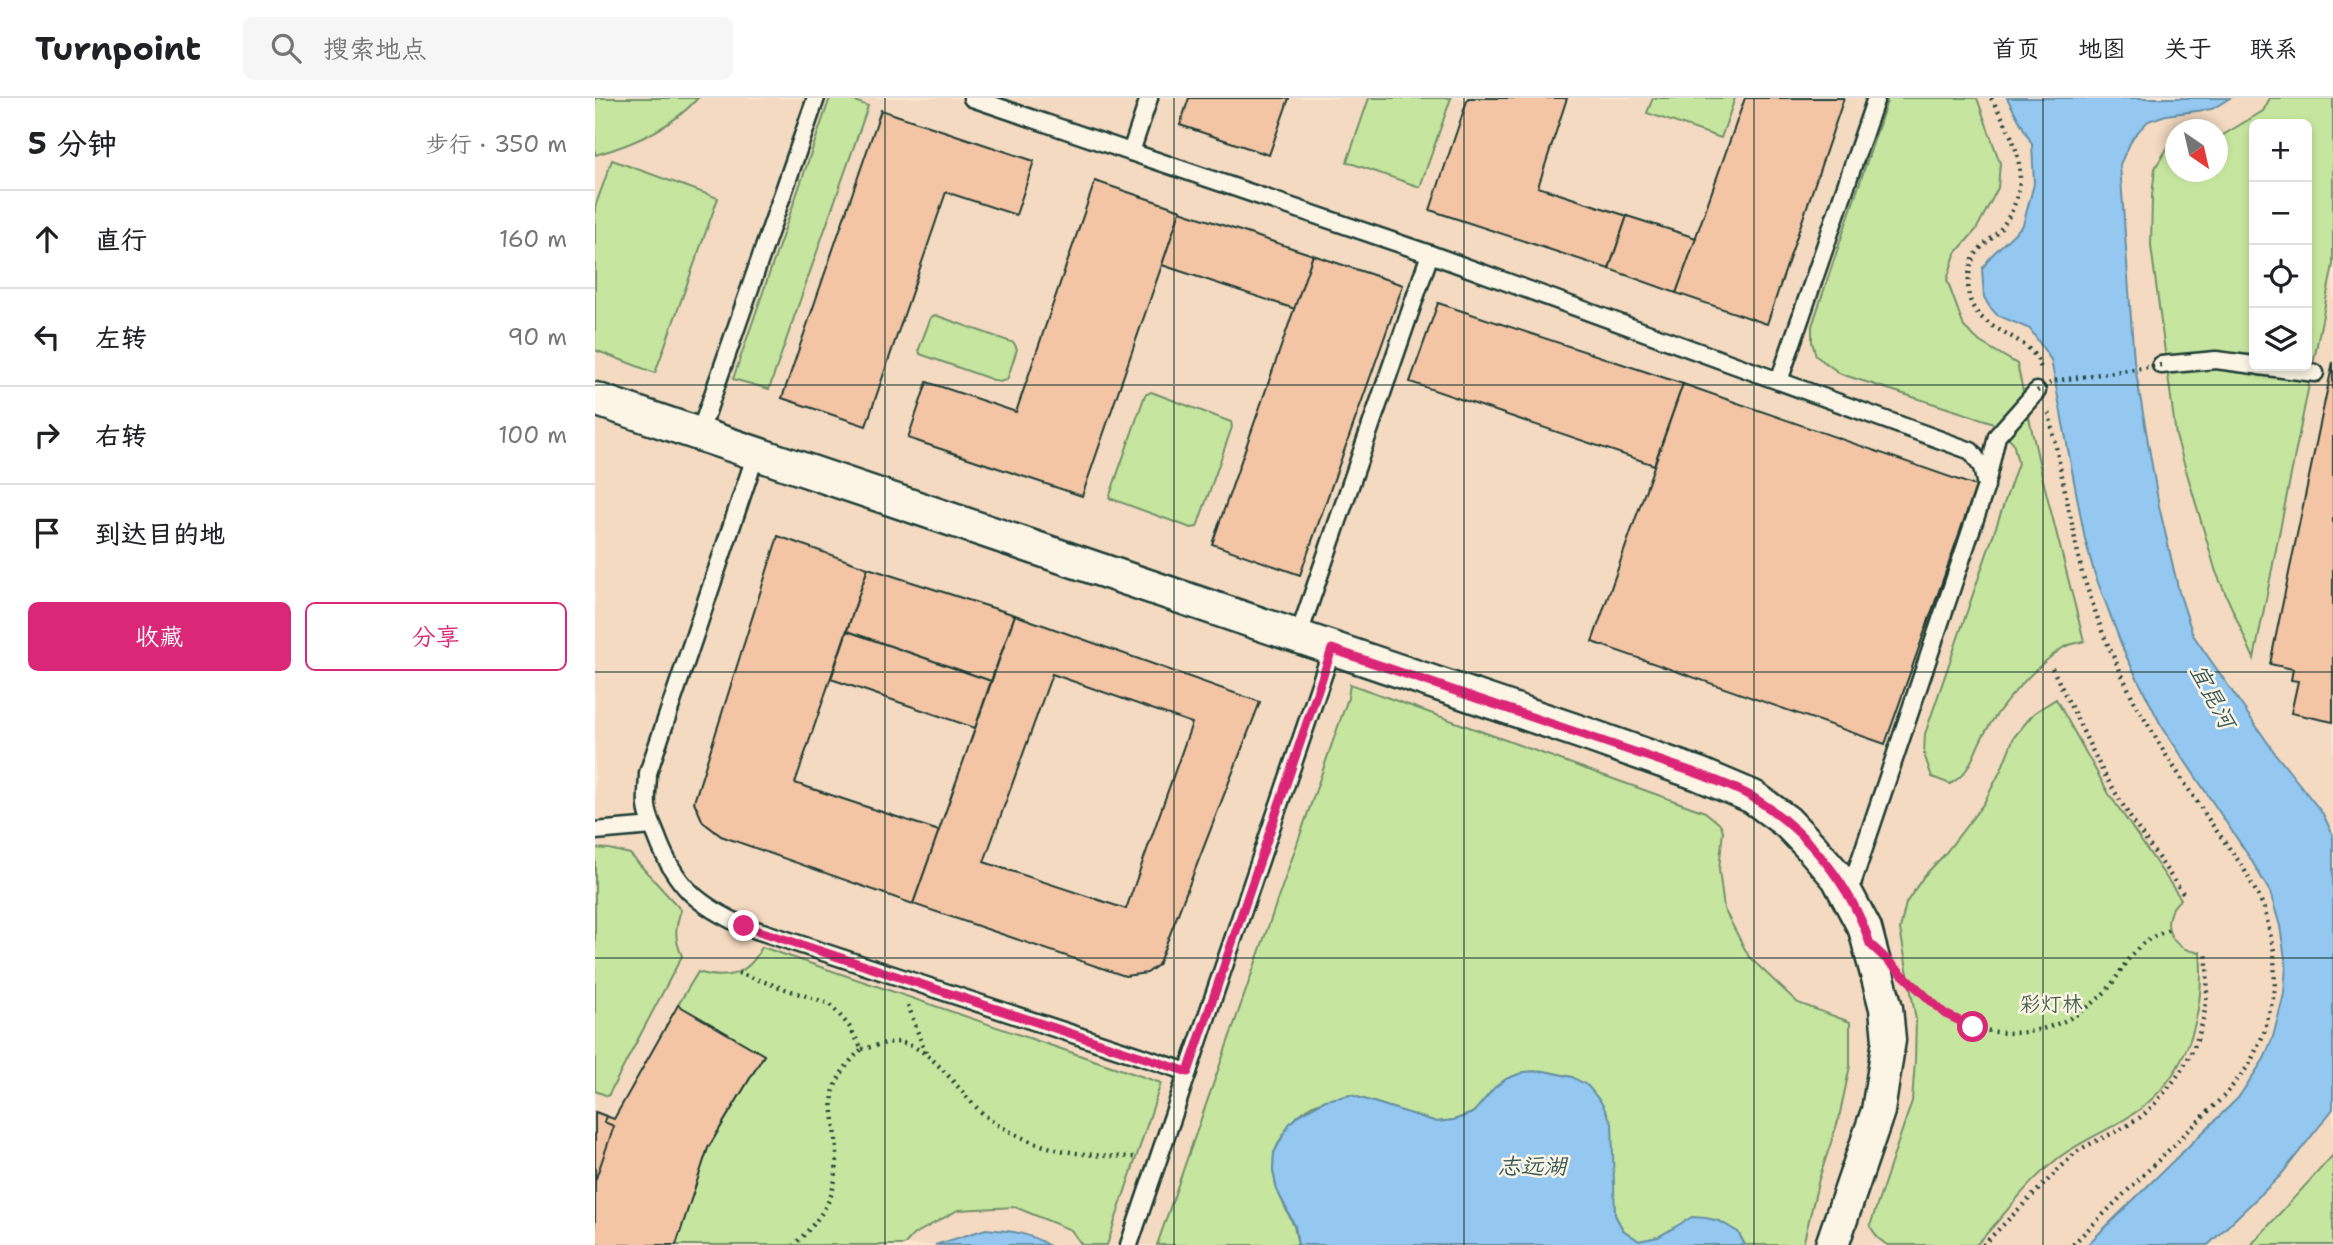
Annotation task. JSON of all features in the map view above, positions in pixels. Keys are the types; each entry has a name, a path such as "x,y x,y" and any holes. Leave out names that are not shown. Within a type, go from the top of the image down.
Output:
{"street":[{"path":"595,399 1699,774 1753,797 1787,822 1837,878 1865,929 1887,1008 1889,1040 1878,1111 1835,1244"}],"lane":[{"path":"699,435 816,98"},
{"path":"972,98 1430,254 1971,451 1982,467 1986,486"},
{"path":"1131,152 1149,98"},
{"path":"1779,381 1875,98"},
{"path":"1298,637 1430,254"},
{"path":"2161,365 2215,360 2249,364"},
{"path":"2299,371 2315,373"},
{"path":"1848,896 1986,486 1997,436 2041,393"},
{"path":"756,454 648,773 647,808 653,826 664,857 688,892 712,911 744,926 1188,1072"},
{"path":"1129,1245 1332,649"},
{"path":"595,831 653,826"}],"path":[{"path":"1991,98 2010,128 2017,148 2019,183 2017,199 2004,226 1976,252 1969,278 1969,295 1975,310 1989,325 2029,348 2039,363 2041,393"},
{"path":"2041,393 2055,381 2161,365"},
{"path":"2048,408 2082,573 2103,634 2140,712 2211,823 2243,867 2264,907 2274,951 2275,990 2265,1033 2249,1065 2226,1094 2072,1245"},
{"path":"2052,668 2103,772 2133,822 2185,896"},
{"path":"1907,979 1945,1014 1973,1027 2023,1033 2052,1027 2087,1008 2106,991 2137,948 2168,930"},
{"path":"1983,1245 2075,1153 2090,1142 2133,1122 2158,1101 2184,1069 2200,1034 2207,1002 2209,976 2206,951"},
{"path":"738,972 830,1004 849,1026 862,1049"},
{"path":"912,981 906,996 923,1047 987,1117 1012,1133 1057,1151 1158,1159"},
{"path":"794,1245 814,1224 831,1195 837,1168 836,1136 832,1118 834,1089 850,1060 862,1049 895,1042 911,1046 929,1056"}],"shaded area":[{"path":"595,98 2333,98 2333,1245 595,1245"}],"green space":[{"path":"595,98 698,98 676,118 651,134 595,155"},
{"path":"830,98 847,98 868,106 769,389 733,379"},
{"path":"1369,98 1451,98 1420,187 1347,162"},
{"path":"1653,98 1735,98 1721,138 1647,113"},
{"path":"1888,98 1977,98 2000,163 1998,188 1976,230 1955,254 1947,280 1964,327 1980,342 2017,364 2084,641 2064,647 2019,687 1990,724 1967,769 1950,784 1932,777 1924,754 1925,734 2018,463 2013,442 1991,422 1841,374 1816,356 1812,342 1812,326"},
{"path":"2270,98 2333,98 2333,265 2312,370 2312,119 2250,119 2263,111"},
{"path":"2249,119 2249,371 2312,371 2254,659 2216,572 2176,436 2151,246 2155,168 2165,152 2165,182 2228,182 2228,132"},
{"path":"612,160 718,198 655,373 595,350 595,207"},
{"path":"935,315 1014,343 1017,349 1007,380 999,382 920,354 919,349 931,317"},
{"path":"1151,392 1231,422 1232,427 1197,527 1191,528 1109,498 1145,395"},
{"path":"1350,684 1705,812 1721,825 1723,831 1719,869 1724,909 1749,957 1798,1003 1850,1022 1850,1066 1839,1118 1819,1179 1803,1245 1745,1245 1738,1232 1692,1218 1658,1237 1639,1241 1623,1230 1615,1215 1611,1157 1572,1077 1543,1071 1524,1072 1472,1113 1454,1120 1437,1122 1351,1095 1311,1106 1299,1115 1280,1140 1274,1153 1273,1171 1277,1190 1294,1226 1298,1245 1157,1245 1348,698"},
{"name":"彩灯林","path":"2056,699 2109,794 2181,899 2169,916 2170,933 2181,947 2200,952 2200,995 2191,1037 2173,1074 2160,1091 2134,1114 2057,1159 2034,1180 1976,1245 1887,1245 1870,1226 1912,1101 1916,1020 1900,929 1906,903 1924,876 1944,855 1984,803 2014,737 2034,713"},
{"path":"595,848 630,854 681,910 676,933 682,956 608,1096 595,1091"},
{"path":"762,947 1161,1083 1107,1245 1082,1245 1071,1230 1015,1207 958,1210 913,1235 904,1245 675,1245 708,1148 764,1055 678,1005 698,972 718,976 736,973 750,964"},
{"path":"2333,1155 2333,1245 2251,1245"}],"water":[{"name":"宜昆河","path":"2007,98 2230,98 2212,109 2166,115 2148,121 2133,137 2120,164 2134,361 2159,506 2179,592 2193,635 2277,756 2323,814 2333,835 2333,1109 2280,1176 2208,1245 2087,1245 2238,1098 2264,1059 2273,1037 2284,994 2286,965 2280,926 2270,892 2161,725 2125,654 2094,572 2085,539 2051,360 2030,329 1997,315 1984,297 1982,269 1991,256 2023,225 2034,184 2032,144"},
{"name":"志远湖","path":"1544,1071 1572,1077 1588,1086 1601,1102 1612,1123 1615,1215 1623,1230 1639,1241 1658,1237 1692,1217 1706,1218 1719,1221 1738,1232 1745,1245 1298,1245 1295,1226 1277,1190 1273,1171 1274,1153 1289,1124 1299,1115 1326,1100 1351,1095 1437,1122 1454,1120 1473,1113 1494,1088 1506,1079 1524,1072"},
{"path":"986,1229 1025,1235 1048,1245 935,1245"}],"building":[{"path":"1189,98 1289,98 1269,155 1180,125"},
{"path":"1468,98 1567,98 1538,187 1627,216 1609,269 1430,210"},
{"path":"1745,98 1844,98 1767,324 1676,293"},
{"path":"881,110 1034,161 1016,215 946,192 866,426 782,398"},
{"path":"1095,181 1181,210 1082,496 908,438 927,382 1016,412"},
{"path":"1180,211 1313,255 1295,309 1162,265"},
{"path":"1627,216 1696,238 1676,293 1609,269"},
{"path":"1313,255 1403,285 1300,575 1212,544"},
{"path":"1438,303 1683,384 1654,465 1410,382"},
{"path":"2333,362 2333,722 2291,713 2298,681 2291,680 2293,669 2270,664"},
{"path":"1683,384 1976,486 1885,744 1592,642"},
{"path":"778,536 868,568 795,783 939,831 913,904 721,836 703,822 694,802"},
{"path":"868,568 1015,615 991,681 847,631"},
{"path":"1015,615 1260,702 1158,965 1147,973 1125,976 913,904","holes":["1052,674 1192,723 1126,909 984,862"]},
{"path":"847,631 991,681 975,728 831,679"},
{"path":"678,1005 764,1055 708,1148 676,1245 595,1245 595,1112 614,1119"},
{"path":"595,1112 606,1116 604,1122 614,1126 595,1181"}],"route":[{"path":"744,926 1188,1072 1332,649 1583,733 1699,774 1753,797 1787,822 1837,878 1865,929 1870,944 1945,1014 1973,1027"}]}
